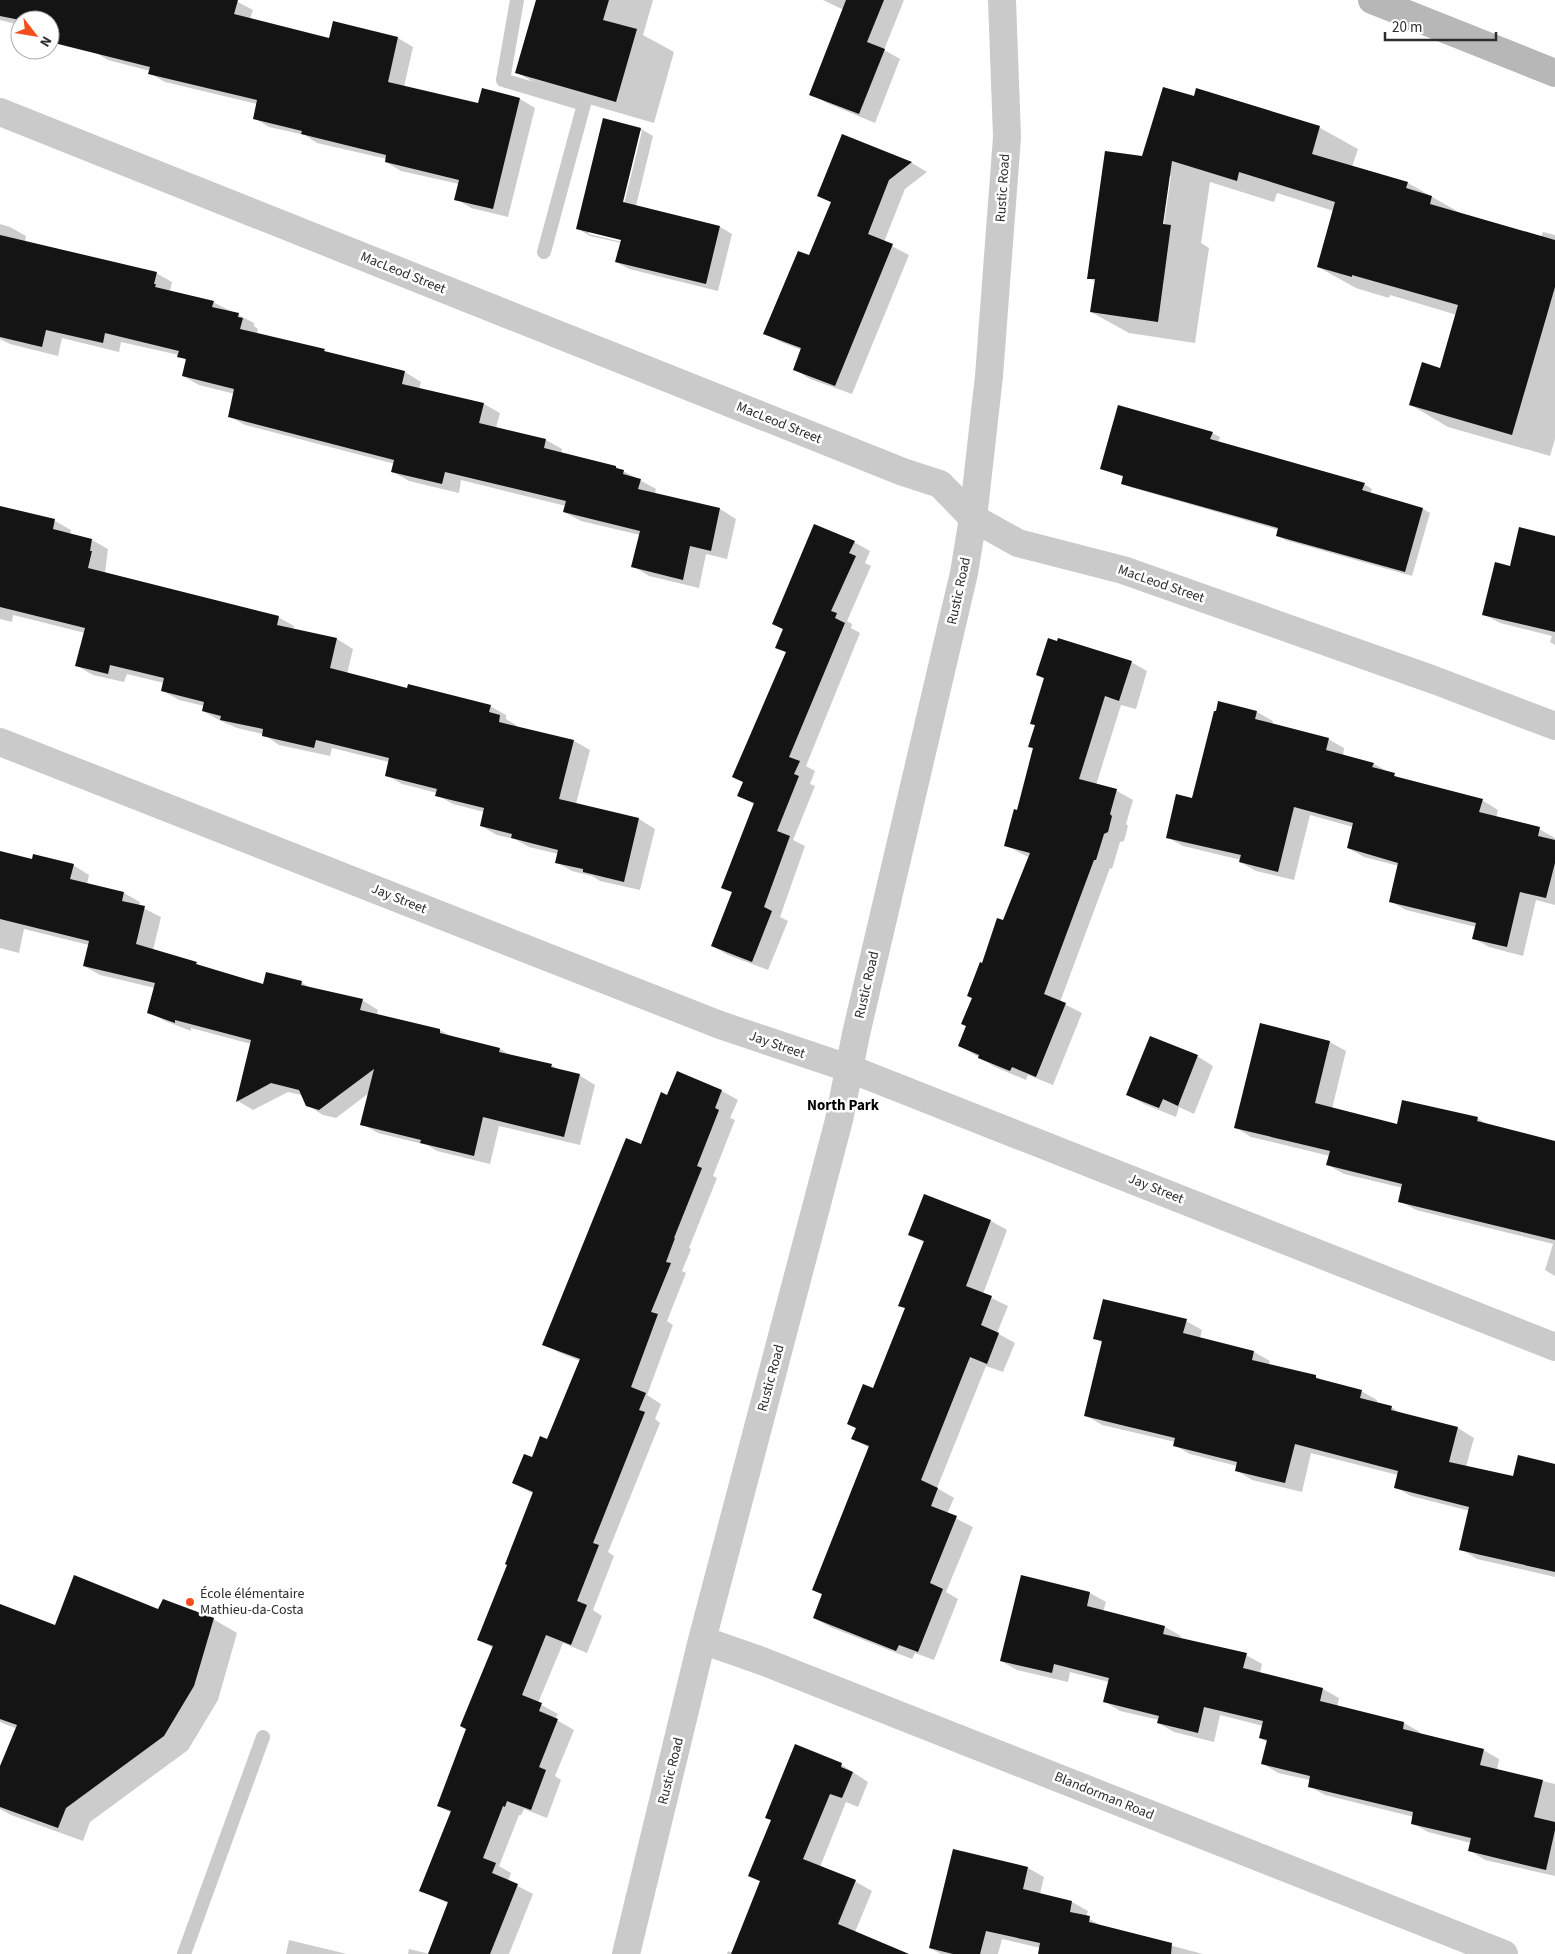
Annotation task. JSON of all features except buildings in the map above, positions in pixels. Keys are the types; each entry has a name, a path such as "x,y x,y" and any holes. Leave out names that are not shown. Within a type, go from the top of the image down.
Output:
{"main road":[{"path":"1372,0 1555,73"}],"street":[{"name":"Rustic Road","path":"626,1954 702,1640 838,1120 848,1068 964,573 973,518 989,376 1007,137 1002,0"},
{"name":"MacLeod Street","path":"0,112 903,472 940,484 973,518 1018,543 1123,570 1434,680 1555,726"},
{"name":"Jay Street","path":"0,742 720,1025 848,1068 1555,1347"},
{"name":"Blandorman Road","path":"702,1640 771,1665 1504,1954"}],"lane":[{"path":"516,0 503,80 584,104 544,252"},
{"path":"184,1954 263,1736"}],"place":[{"name":"École élémentaire Mathieu-da-Costa","path":"190,1602"}],"district":[{"name":"North Park","path":"843,1105"}]}
